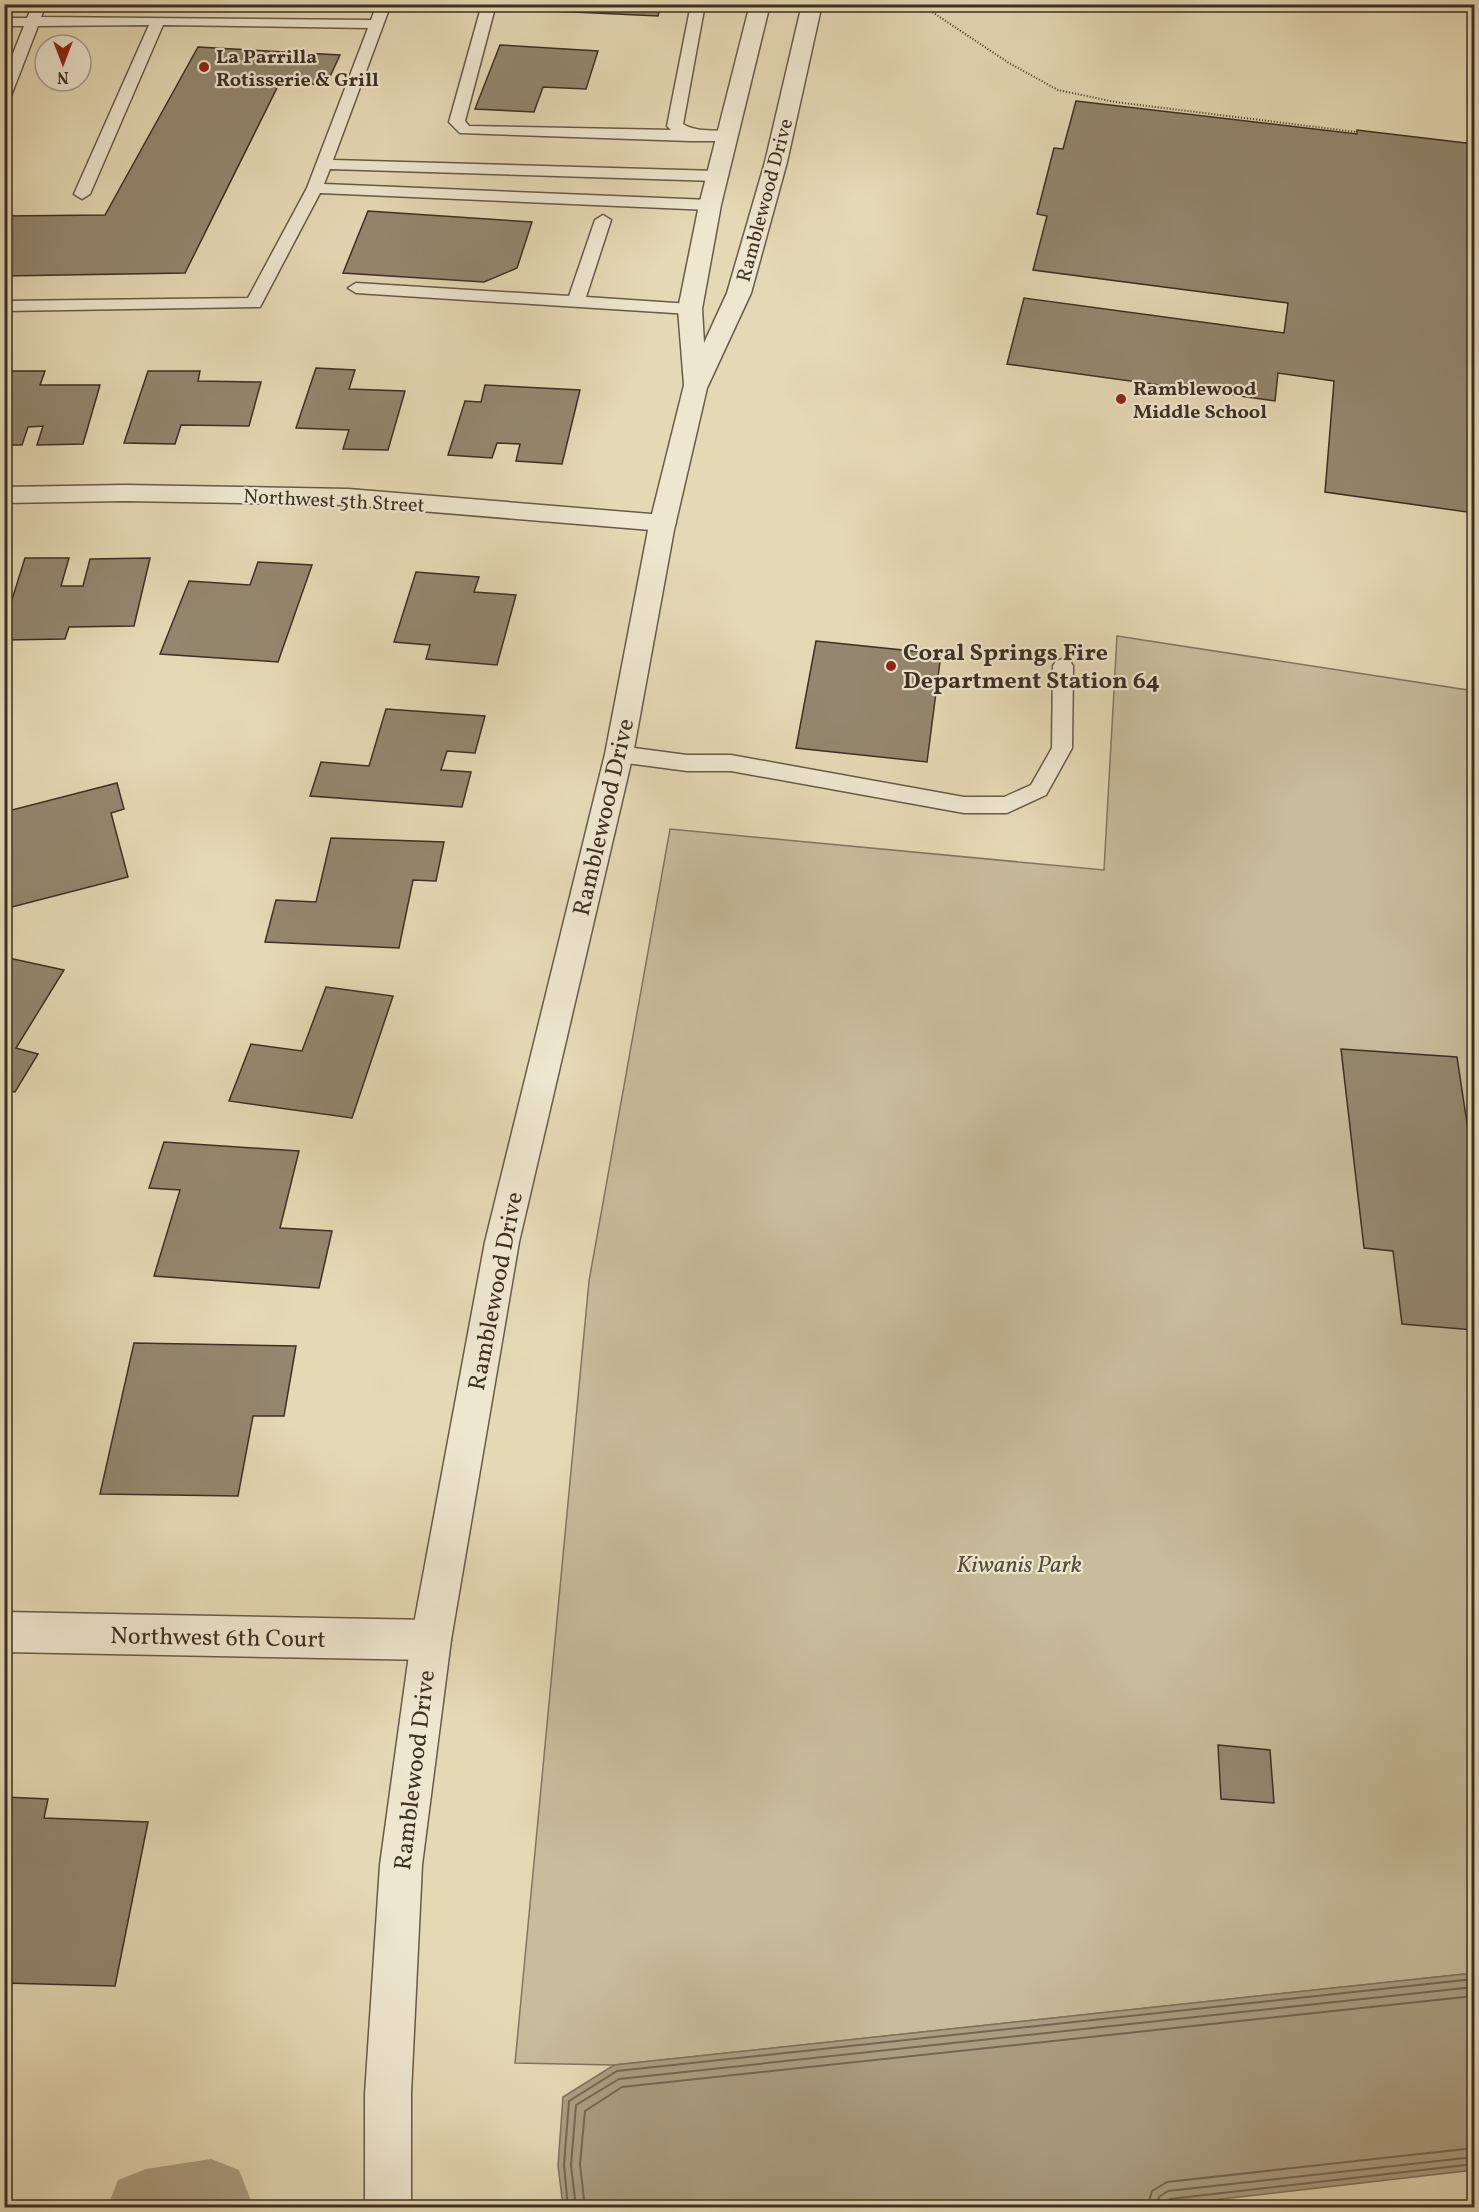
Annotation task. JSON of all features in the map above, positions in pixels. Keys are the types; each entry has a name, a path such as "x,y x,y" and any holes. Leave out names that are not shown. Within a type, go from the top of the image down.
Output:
{"main road":[{"path":"1461,4 1474,6"}],"street":[{"name":"Ramblewood Drive","path":"695,388 690,309 710,205 760,4"},
{"name":"Ramblewood Drive","path":"388,2208 388,2094 401,1865 431,1640 502,1242 619,754 663,523 695,388 739,293 776,162 812,4"},
{"name":"Northwest 5th Street","path":"4,495 125,493 348,497 663,523"},
{"name":"Northwest 6th Court","path":"4,1632 431,1640"}],"lane":[{"path":"4,96 40,4"},
{"path":"4,306 254,303 315,188 384,4"},
{"path":"489,4 457,122 465,130 727,136"},
{"path":"690,136 675,126 698,4"},
{"path":"81,194 158,21"},
{"path":"4,22 158,21 378,24"},
{"path":"324,164 717,176"},
{"path":"315,188 710,205"},
{"path":"576,301 603,220"},
{"path":"356,288 690,309"},
{"path":"619,754 687,763 731,763 964,805 1007,805 1039,790 1062,748 1063,666"}],"path":[{"path":"920,4 1009,63 1058,90 1115,102 1357,132"}],"green space":[{"name":"Kiwanis Park","path":"1117,636 1474,691 1474,1973 614,2065 515,2063 589,1281 670,829 1104,870"}],"water":[{"path":"1474,1973 1474,2170 1144,2208 563,2207 558,2165 563,2097 614,2065"}],"building":[{"path":"511,4 661,4 658,16 509,9"},
{"path":"500,45 598,51 586,89 543,87 534,112 475,109"},
{"path":"198,47 340,55 326,85 280,82 185,273 4,276 4,216 105,215"},
{"path":"1076,101 1357,134 1357,130 1474,144 1474,513 1325,492 1334,381 1278,373 1275,401 1007,364 1024,298 1284,333 1288,303 1033,270 1047,216 1037,214 1054,148 1063,149"},
{"path":"368,211 532,222 517,268 484,282 343,273"},
{"path":"316,368 355,370 349,389 405,391 388,450 343,449 349,430 296,428"},
{"path":"10,371 45,371 40,385 100,385 83,444 37,445 43,426 28,427 22,445 4,445 4,387"},
{"path":"148,371 200,371 198,381 261,382 249,426 181,425 175,444 124,443"},
{"path":"485,385 580,390 562,464 516,461 520,444 497,443 492,458 448,455 465,401 481,402"},
{"path":"25,558 69,558 61,586 83,586 90,559 150,558 134,626 69,627 65,639 4,640 4,625"},
{"path":"258,562 312,565 278,662 160,654 189,581 250,585"},
{"path":"416,572 479,577 474,592 516,595 497,665 426,659 430,645 394,642"},
{"path":"816,641 941,654 927,762 796,748"},
{"path":"386,709 485,716 475,753 447,751 441,770 471,772 462,807 310,796 321,762 369,766"},
{"path":"117,783 124,809 111,813 128,877 4,909 4,812"},
{"path":"331,838 444,842 436,881 413,880 399,948 265,942 276,900 316,902"},
{"path":"4,957 64,970 16,1048 38,1054 15,1092 4,1090"},
{"path":"326,987 393,996 352,1118 229,1101 251,1044 302,1051"},
{"path":"1341,1049 1457,1057 1474,1170 1474,1330 1402,1324 1393,1251 1364,1248"},
{"path":"164,1142 299,1151 280,1228 332,1231 319,1288 154,1276 180,1190 149,1188"},
{"path":"134,1343 296,1346 284,1416 253,1416 238,1496 100,1494"},
{"path":"1218,1745 1270,1750 1274,1803 1221,1799"},
{"path":"4,1797 48,1799 44,1818 148,1822 115,1986 4,1983"}],"waterway":[{"path":"146,2208 211,2198"}],"place":[{"name":"La Parrilla Rotisserie & Grill","path":"204,67"},
{"name":"Ramblewood Middle School","path":"1121,399"},
{"name":"Coral Springs Fire Department Station 64","path":"891,666"}]}
